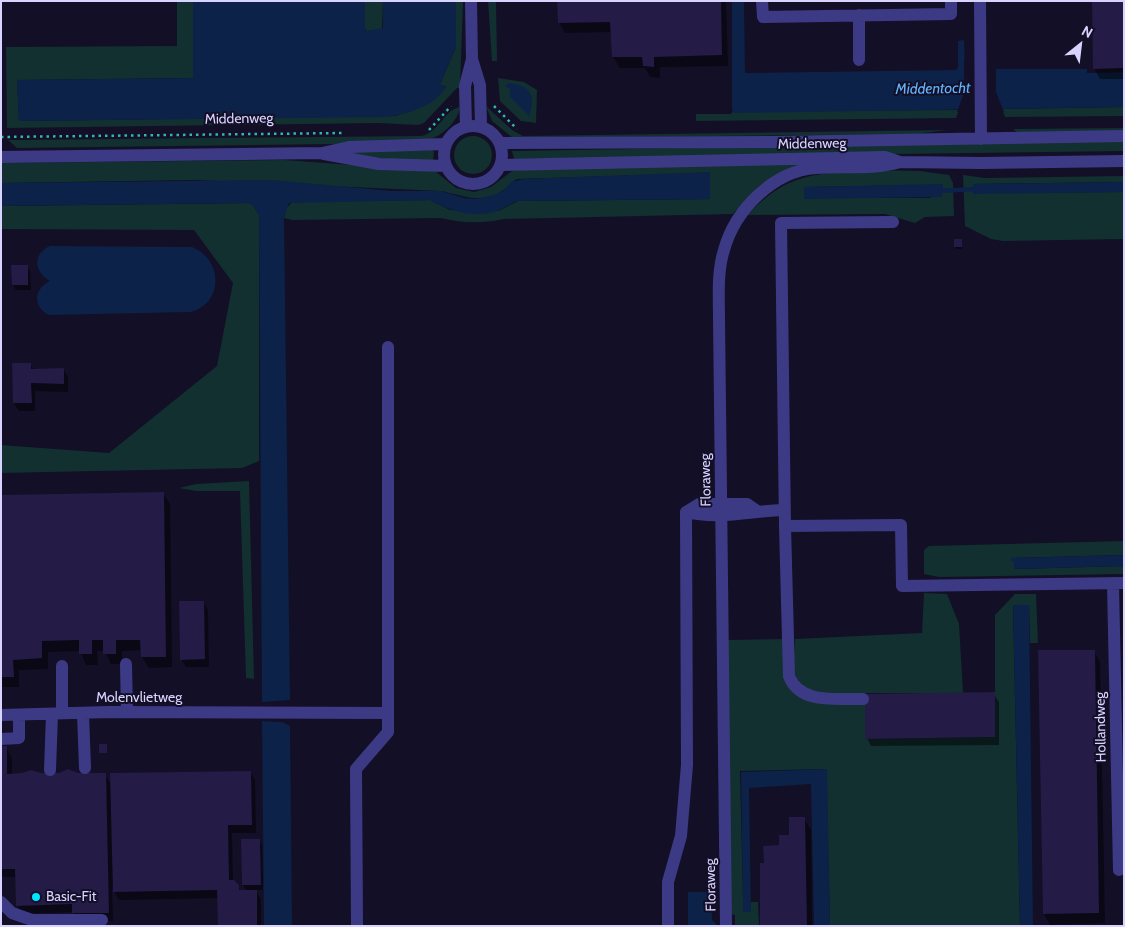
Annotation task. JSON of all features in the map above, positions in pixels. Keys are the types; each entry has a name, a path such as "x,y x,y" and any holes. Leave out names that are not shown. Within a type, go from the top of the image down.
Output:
{"street":[{"path":"466,126 465,86 472,59 471,1"},
{"path":"762,1 763,17 951,14 951,1"},
{"path":"980,1 981,139"},
{"path":"859,15 860,60"},
{"path":"472,59 480,85 481,126"},
{"path":"466,126 481,126 493,132 500,143 503,158 501,165 492,178 478,184 462,182 446,166 444,155 446,144 454,132 466,126"},
{"name":"Middenweg","path":"500,143 1124,136"},
{"path":"322,153 349,147 446,144"},
{"path":"1,156 322,153 379,164 446,166"},
{"name":"Middenweg","path":"501,165 885,157 900,162 1124,161"},
{"name":"Floraweg","path":"726,926 720,275 724,250 733,227 746,207 758,195 788,175 814,168 886,166 900,162"},
{"path":"863,699 814,697 805,694 792,682 789,676 784,510 780,223 893,222"},
{"path":"357,926 356,769 388,732 388,347"},
{"path":"668,926 668,882 681,836 687,765 686,512 699,504 721,510 747,504 758,511 784,510"},
{"name":"Hollandweg","path":"785,526 901,525 902,586 1119,584 1119,870"},
{"path":"126,664 127,712"},
{"path":"50,770 62,666"},
{"name":"Molenvlietweg","path":"1,715 127,712 388,713"},
{"path":"83,713 85,768"},
{"path":"1,740 19,738 19,715"},
{"path":"1,902 12,913 32,920 102,920"}],"path":[{"path":"423,132 431,129 453,104 466,103"},
{"name":"Middenweg","path":"1,137 354,132"}],"green space":[{"path":"177,1 193,1 193,78 17,80 19,121 396,116 436,98 441,90 446,87 441,85 441,82 456,47 456,1 463,1 460,88 457,88 424,123 418,125 379,123 7,128 6,47 177,46"},
{"path":"365,1 383,1 382,30 367,31 365,29"},
{"path":"488,1 496,1 497,61 492,61"},
{"path":"498,78 524,82 537,90 536,123 521,121 500,101"},
{"path":"486,106 512,130 523,136 946,130 917,134 513,138 492,121"},
{"path":"460,107 450,126 441,134 431,139 335,144 17,148 8,140 420,136 432,131 449,113"},
{"path":"1124,107 1124,116 1005,117 1002,109"},
{"path":"959,110 956,118 696,121 696,114 731,114 733,111"},
{"path":"1124,128 1124,133 1017,132 1013,129"},
{"path":"473,136 480,137 486,142 491,148 491,162 486,168 480,173 473,174 466,173 460,168 455,162 454,155 455,148 460,142 466,137"},
{"path":"1124,141 1124,151 514,159 512,151"},
{"path":"432,150 434,152 433,160 401,160 349,156 347,152"},
{"path":"284,160 435,171 456,188 474,192 491,187 512,171 524,169 806,163 760,185 733,214 504,219 479,222 464,222 440,218 293,220 284,218 286,209 292,202 430,200 450,210 498,211 518,201 710,199 710,173 517,179 504,190 494,195 479,198 441,191 194,180 1,183 1,163"},
{"path":"870,170 920,171 949,175 953,183 954,216 925,217 915,223 885,214 748,215 776,190 803,178","holes":["928,185 931,198 804,198 804,187"]},
{"path":"963,175 985,178 1124,176 1124,182 973,184 973,193 1124,192 1124,239 1003,241 991,239 965,226"},
{"path":"249,203 253,205 259,215 259,461 242,468 1,473 1,445 109,453 217,366 233,283 194,230 1,229 1,206"},
{"path":"249,481 254,679 246,678 240,491 196,491 179,488 196,484"},
{"path":"1124,541 1124,555 1011,558 1011,561 1014,561 1014,569 1124,566 1124,574 939,577 924,574 924,550 929,546"},
{"path":"924,593 947,594 959,624 963,693 812,693 799,681 794,670 795,639 922,633"},
{"path":"1015,594 1036,594 1038,643 1030,643 1029,605 1013,605 1020,926 830,926 826,769 740,771 743,897 750,907 751,902 758,902 759,926 735,926 735,915 731,914 728,640 784,639 797,695 865,702 866,739 995,737 995,615"}],"water":[{"path":"193,1 365,1 365,29 367,31 383,28 383,1 456,1 456,47 441,82 441,85 446,88 436,99 419,109 387,117 19,121 17,80 193,78"},
{"name":"Middentocht","path":"732,1 744,1 745,73 956,70 958,67 958,41 964,40 965,69 1087,69 1087,73 1124,72 1124,107 734,113 732,109"},
{"path":"509,83 522,86 530,93 532,102 529,116 510,97 510,89 505,86"},
{"path":"710,172 710,199 518,201 497,211 479,214 462,213 429,200 289,203 284,218 290,700 262,702 259,215 253,205 249,203 1,206 1,183 272,180 392,191 441,191 464,198 476,199 503,191 511,182 523,179"},
{"path":"1124,182 1124,192 973,194 973,184"},
{"path":"943,184 942,197 804,199 804,187"},
{"path":"50,246 192,247 210,261 216,281 214,291 202,307 191,312 49,315 40,307 37,298 41,288 50,281 41,273 37,263 40,254"},
{"path":"1124,555 1124,566 1014,569 1014,562 1011,561 1011,558"},
{"path":"1013,605 1029,605 1033,926 1020,926"},
{"path":"262,721 282,722 290,726 292,926 264,926"},
{"path":"827,769 830,926 814,926 811,784 749,788 751,912 743,912 741,772"},
{"path":"688,892 711,892 712,920 718,926 688,926"}],"pier":[{"path":"964,60 967,60 967,67 996,67 996,92 1004,112 957,112 964,93"}],"building":[{"path":"557,1 721,1 722,55 654,57 654,67 643,66 642,57 612,57 610,22 558,23"},
{"path":"1092,1 1124,1 1124,68 1093,69"},
{"path":"954,239 962,239 962,247 954,247"},
{"path":"11,265 28,265 28,285 12,285"},
{"path":"12,363 31,363 31,369 64,368 64,384 31,383 32,403 13,403"},
{"path":"164,492 166,657 141,657 140,640 116,640 116,654 103,654 103,640 92,640 92,654 79,654 79,640 42,641 42,658 13,660 14,677 1,677 1,495"},
{"path":"179,601 204,601 205,659 180,660"},
{"path":"1038,650 1095,650 1099,913 1043,914"},
{"path":"995,692 995,737 865,739 865,694"},
{"path":"99,744 107,744 107,753 99,753"},
{"path":"1,746 7,746 7,774 31,770 41,773 59,773 68,769 78,773 106,773 109,913 72,913 72,904 16,906 15,869 1,869"},
{"path":"251,771 252,825 228,825 229,880 234,880 239,885 239,890 257,890 257,926 218,926 217,890 113,892 110,773"},
{"path":"789,817 805,817 807,926 760,926 760,863 764,863 763,846 779,845 779,835 789,835"},
{"path":"241,839 260,839 261,885 242,885"}],"waterway":[{"path":"938,191 977,189"}],"place":[{"name":"Basic-Fit","path":"36,897"}]}
